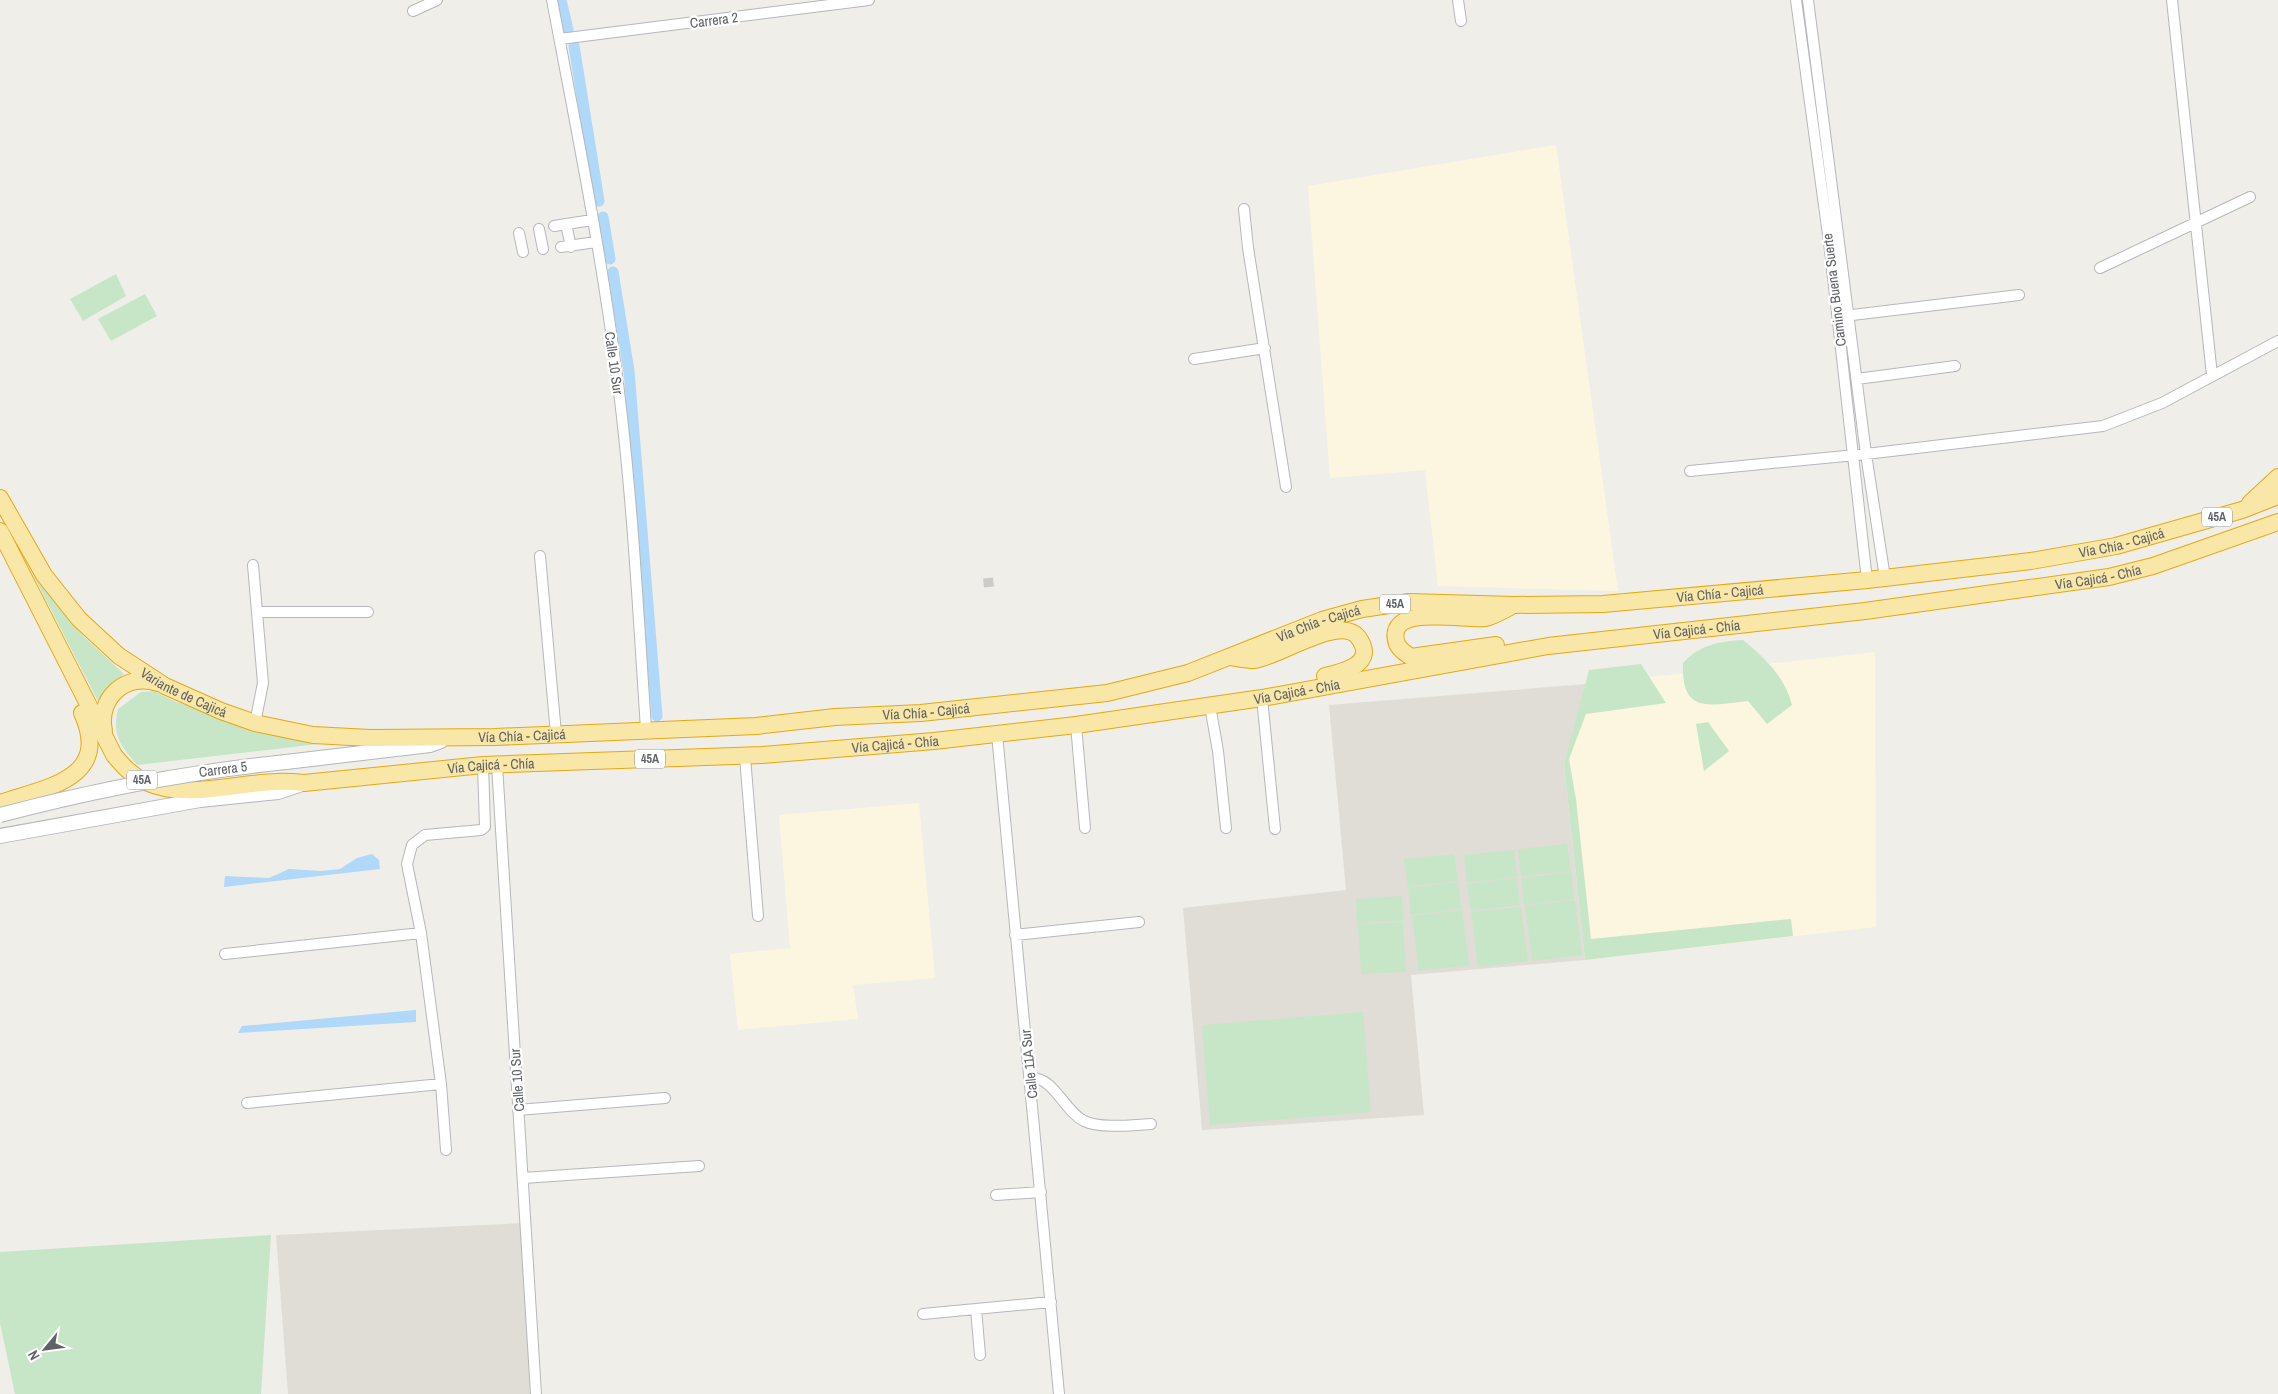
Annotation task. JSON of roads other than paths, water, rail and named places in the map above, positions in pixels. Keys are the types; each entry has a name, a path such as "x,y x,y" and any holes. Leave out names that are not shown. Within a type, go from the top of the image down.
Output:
{"highway":[{"path":"2242,510 2278,478"},
{"name":"Vía Chía - Cajicá","path":"449,738 756,726 835,717 921,713 1107,694 1188,673 1322,620 1362,609 1409,602 1514,605 1604,604 1885,578 2077,554 2116,546 2242,510 2278,496"},
{"name":"Variante de Cajicá","path":"0,498 40,568 79,619 119,656 165,686 221,712 284,730 342,737 449,738"},
{"name":"Vía Cajicá - Chía","path":"304,783 490,765 745,756 997,734 1076,725 1210,706 1548,646 1865,612 2109,577 2153,566 2278,522"},
{"name":"45A","path":"0,531 105,738 127,770 145,782 163,788 206,788 278,782 304,783"},
{"path":"1514,605 1486,618 1419,616 1408,618 1400,624 1396,633 1397,643 1402,652 1410,657 1615,627 1635,636"},
{"path":"1228,656 1254,660 1333,631 1347,630 1356,635 1362,643 1363,653 1354,668 1287,683 1269,696"},
{"path":"0,804 64,782 80,770 88,758 91,744 90,730 64,676 57,643"},
{"path":"105,738 102,721 104,712 106,704 116,690 131,681 148,680 165,686"}],"main road":[{"name":"Carrera 5","path":"0,815 138,782 212,770 430,745 449,738"},
{"name":"Carrera 5","path":"0,836 200,800 278,792 304,783"}],"street":[{"path":"413,11 437,0"},
{"name":"Calle 10 Sur","path":"552,0 596,242 616,369 636,577 646,729"},
{"name":"Carrera 2","path":"560,39 869,0"},
{"path":"1458,0 1461,21"},
{"name":"Camino Buena Suerte","path":"1796,0 1813,124 1849,315 1866,454 1885,578"},
{"name":"Camino Buena Suerte","path":"1808,0 1824,124 1834,242 1837,317 1867,580"},
{"path":"2172,0 2212,374"},
{"path":"1813,124 1824,124"},
{"path":"2100,268 2250,197"},
{"path":"1244,210 1248,248 1286,487"},
{"path":"554,226 592,220"},
{"path":"566,224 566,247 596,242"},
{"path":"539,229 543,249"},
{"path":"519,233 522,252"},
{"path":"1837,317 2019,295"},
{"path":"1690,471 1866,454 2104,426 2162,403 2212,374 2278,342"},
{"path":"1194,358 1265,348"},
{"path":"1858,379 1955,366"},
{"path":"540,556 556,734"},
{"path":"253,565 264,684 255,723"},
{"path":"257,612 368,612"},
{"path":"1269,696 1275,829"},
{"path":"1210,706 1218,751 1226,828"},
{"path":"1076,725 1086,828"},
{"name":"Calle 11A Sur","path":"997,734 1014,935 1031,1078 1059,1394"},
{"path":"745,756 758,916"},
{"path":"446,1150 441,1084 422,933 407,864 412,844 425,835 472,831 485,827 490,765"},
{"name":"Calle 10 Sur","path":"490,765 523,1178 536,1394"},
{"path":"1014,935 1139,922"},
{"path":"225,954 422,933"},
{"path":"1031,1078 1045,1080 1074,1114 1085,1122 1117,1126 1151,1124"},
{"path":"247,1103 441,1084"},
{"path":"518,1110 664,1098"},
{"path":"523,1178 699,1166"},
{"path":"996,1195 1041,1192"},
{"path":"923,1314 1051,1302"},
{"path":"976,1309 980,1355"}],"water":[{"path":"372,854 379,860 380,869 224,887 225,876 269,878 289,869 321,871 340,869 357,858"},
{"path":"416,1010 416,1022 238,1033 242,1026"}],"waterway":[{"path":"561,0 568,30"},
{"path":"574,46 599,201"},
{"path":"603,217 610,259"},
{"path":"613,272 629,371 657,716"}],"tunnel":[{"path":"988,578 989,587"}]}
